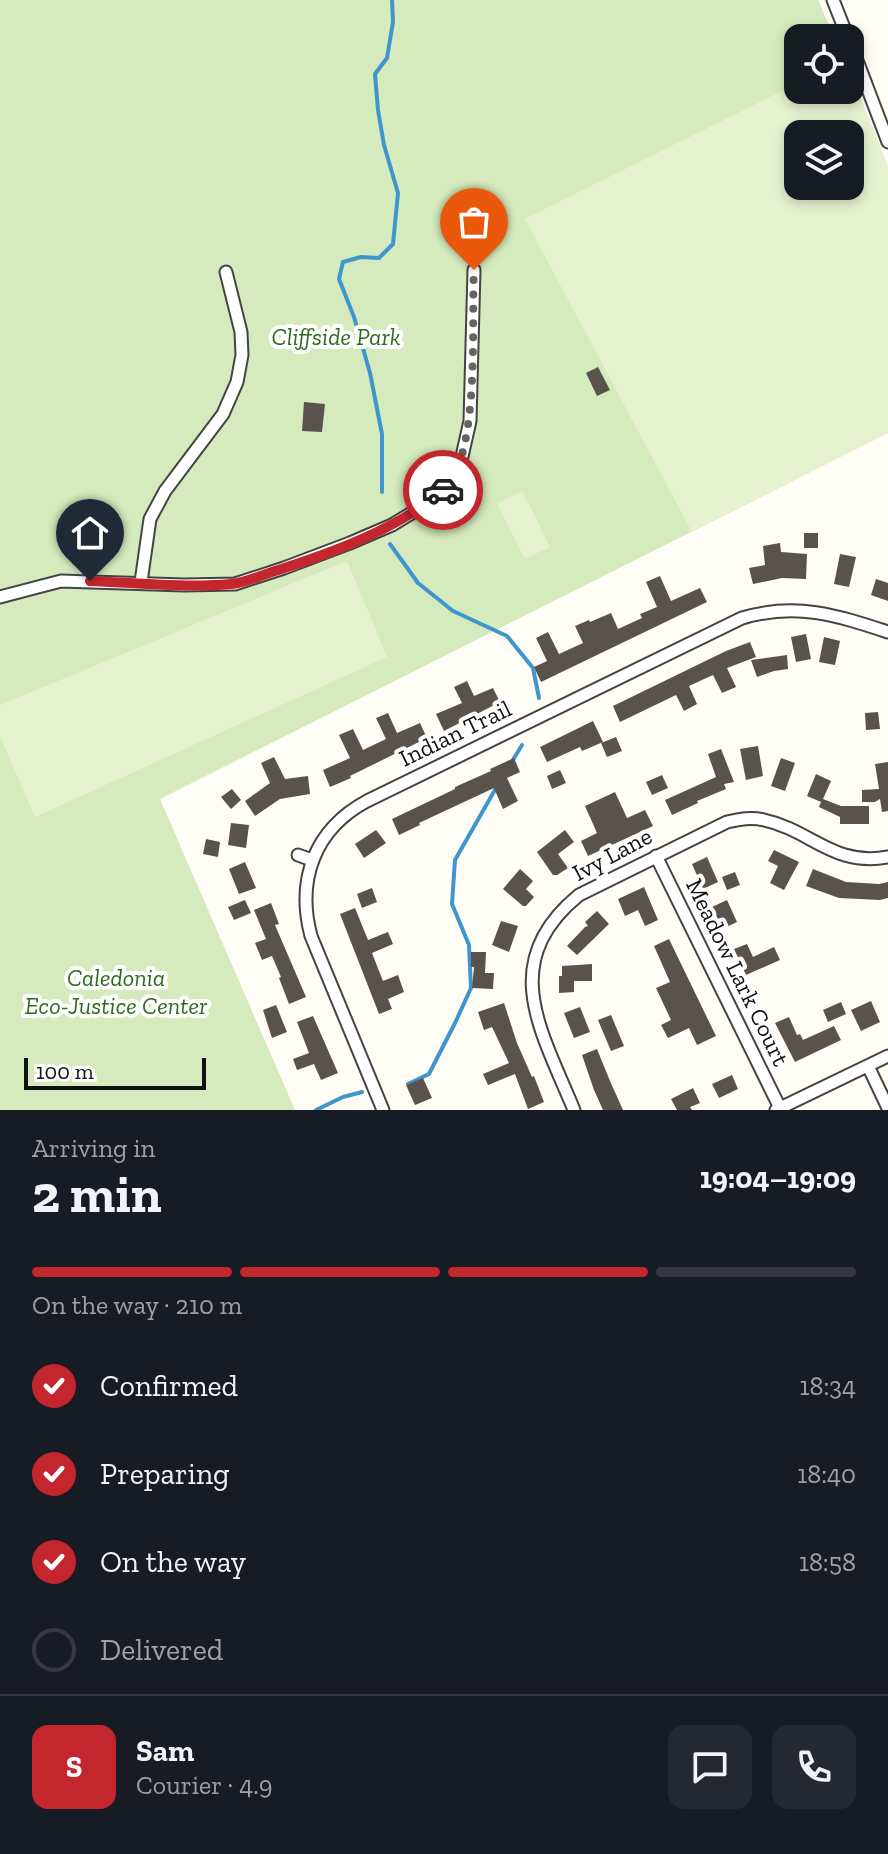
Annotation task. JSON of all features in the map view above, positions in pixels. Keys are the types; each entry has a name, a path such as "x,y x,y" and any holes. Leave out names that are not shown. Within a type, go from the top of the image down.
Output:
{"street":[{"path":"833,0 843,24"},
{"path":"864,79 888,142"},
{"path":"0,597 61,581 235,584 350,543 392,525 428,503 450,484 461,461 470,421 474,270"},
{"path":"141,582 150,519 165,491 223,414 237,382 242,355 241,332 226,272"},
{"name":"Indian Trail","path":"383,1110 306,920 306,883 312,860 329,831 342,817 357,806 733,622 770,611 815,611 888,632"},
{"name":"Ivy Lane","path":"574,1110 537,1022 531,987 537,951 543,936 565,906 579,895 727,822 753,818 780,825 852,858 888,857"},
{"path":"298,855 312,860"},
{"name":"Meadow Lark Court","path":"656,856 778,1109"},
{"path":"778,1109 888,1056"},
{"path":"868,1066 888,1108"}],"green space":[{"name":"Cliffside Park","path":"0,0 818,0 829,24 784,24 784,104 863,104 888,166 888,433 160,799 295,1110 0,1110"},
{"path":"784,90 784,104 863,104 888,166 888,433 692,532 525,219"},
{"path":"522,491 550,547 525,559 497,503"},
{"path":"347,561 387,657 35,817 0,736 0,705"}],"building":[{"path":"598,367 610,390 597,396 586,373"},
{"path":"304,402 325,404 322,432 302,431"},
{"path":"804,533 818,533 818,548 804,548"},
{"path":"780,543 781,552 807,554 806,579 782,578 753,584 749,568 765,565 763,546"},
{"path":"840,554 856,557 849,587 834,584"},
{"path":"660,576 671,601 700,588 707,602 541,682 534,667 547,661 536,638 548,632 559,654 583,643 575,626 611,613 618,629 642,618 640,614 657,607 646,582"},
{"path":"876,579 888,583 888,601 871,595"},
{"path":"806,634 811,659 796,662 791,637"},
{"path":"824,637 840,641 835,665 819,662"},
{"path":"750,642 756,657 727,668 736,687 722,693 713,675 689,686 697,704 684,711 676,695 620,722 613,706"},
{"path":"787,655 788,669 757,677 751,660"},
{"path":"467,681 474,696 493,688 500,702 444,731 436,714 462,703 454,687"},
{"path":"878,712 880,729 866,730 865,713"},
{"path":"388,713 397,733 420,723 427,738 330,787 323,770 350,758 339,735 353,729 363,750 386,739 376,718"},
{"path":"593,721 603,742 582,751 580,747 547,762 540,747"},
{"path":"616,737 622,751 607,757 601,743"},
{"path":"758,746 763,776 746,780 740,749"},
{"path":"721,749 734,782 724,784 726,789 672,815 665,800 716,777 708,754"},
{"path":"274,757 285,779 308,776 310,794 280,799 255,816 245,801 270,783 261,763"},
{"path":"514,758 520,772 507,778 518,801 503,809 494,788 399,835 392,819"},
{"path":"781,758 795,763 785,791 771,786"},
{"path":"888,762 888,811 882,812 880,799 862,802 862,790 879,789 875,764"},
{"path":"560,770 566,783 552,789 547,776"},
{"path":"816,774 831,781 823,799 841,806 869,806 869,824 840,824 840,817 819,807 821,802 807,796"},
{"path":"662,775 668,788 652,795 646,782"},
{"path":"232,789 241,800 231,809 221,797"},
{"path":"615,792 627,818 645,810 653,826 588,856 581,841 597,833 585,806"},
{"path":"231,823 249,825 246,848 228,845"},
{"path":"376,830 386,843 364,858 355,844"},
{"path":"565,830 574,842 558,854 568,868 553,875 537,852"},
{"path":"206,839 220,842 218,857 203,854"},
{"path":"774,850 799,862 784,890 770,883 778,866 768,861"},
{"path":"707,857 718,882 703,889 692,864"},
{"path":"245,862 256,888 239,894 229,869"},
{"path":"520,869 533,881 526,889 534,897 526,906 503,889"},
{"path":"813,869 846,882 888,882 888,898 839,898 806,886"},
{"path":"735,872 740,885 727,890 722,877"},
{"path":"644,887 658,920 645,926 638,910 625,916 618,899"},
{"path":"372,888 377,902 362,908 357,894"},
{"path":"245,900 251,913 234,920 228,907"},
{"path":"727,900 737,922 722,929 712,907"},
{"path":"271,903 279,924 275,925 306,997 289,1004 272,956 262,960 255,943 266,939 254,910"},
{"path":"355,908 368,940 388,932 393,944 372,953 383,981 398,975 404,992 388,999 392,1009 379,1014 340,914"},
{"path":"597,911 609,924 577,955 567,946 588,926 585,922"},
{"path":"501,921 518,926 509,952 492,945"},
{"path":"669,939 716,1036 697,1045 689,1028 668,1038 661,1025 671,1020 656,988 670,982 654,946"},
{"path":"747,944 753,957 774,947 780,960 746,975 734,949"},
{"path":"471,952 486,952 485,973 494,973 493,989 472,988 474,967 471,967"},
{"path":"592,964 592,981 574,981 574,992 559,993 562,966"},
{"path":"871,1001 880,1022 861,1031 851,1010"},
{"path":"841,1002 846,1014 828,1022 823,1010"},
{"path":"504,1003 517,1043 544,1102 528,1109 515,1074 488,1085 483,1074 509,1063 492,1027 484,1030 478,1012"},
{"path":"276,1005 287,1032 272,1038 263,1010"},
{"path":"580,1007 590,1032 574,1038 564,1013"},
{"path":"611,1015 624,1046 611,1051 598,1020"},
{"path":"313,1016 338,1073 321,1080 314,1064 297,1070 293,1059 309,1053 297,1022"},
{"path":"789,1017 797,1035 800,1034 803,1040 834,1026 841,1040 795,1062 775,1023"},
{"path":"597,1049 623,1110 603,1110 594,1090 582,1055"},
{"path":"732,1075 738,1089 719,1098 712,1084"},
{"path":"423,1078 432,1098 415,1105 406,1085"},
{"path":"693,1088 700,1103 690,1107 692,1110 677,1110 671,1099"}],"waterway":[{"path":"382,492 382,434 370,373 339,279 343,262 361,257 379,258 393,244 398,193 384,145 375,74 387,58 393,22 392,0"},
{"path":"390,544 418,583 453,611 507,636 533,668 539,698"},
{"path":"511,763 522,745"},
{"path":"408,1084 429,1074 471,988 469,945 452,904 455,860 496,788"},
{"path":"316,1110 362,1092"}],"way so far":[{"path":"443,490 450,484 461,461 470,421 474,270"}],"route":[{"path":"90,581 235,584 392,525 443,490"}],"park label":[{"name":"Caledonia Eco-Justice Center","path":"116,991"}]}
